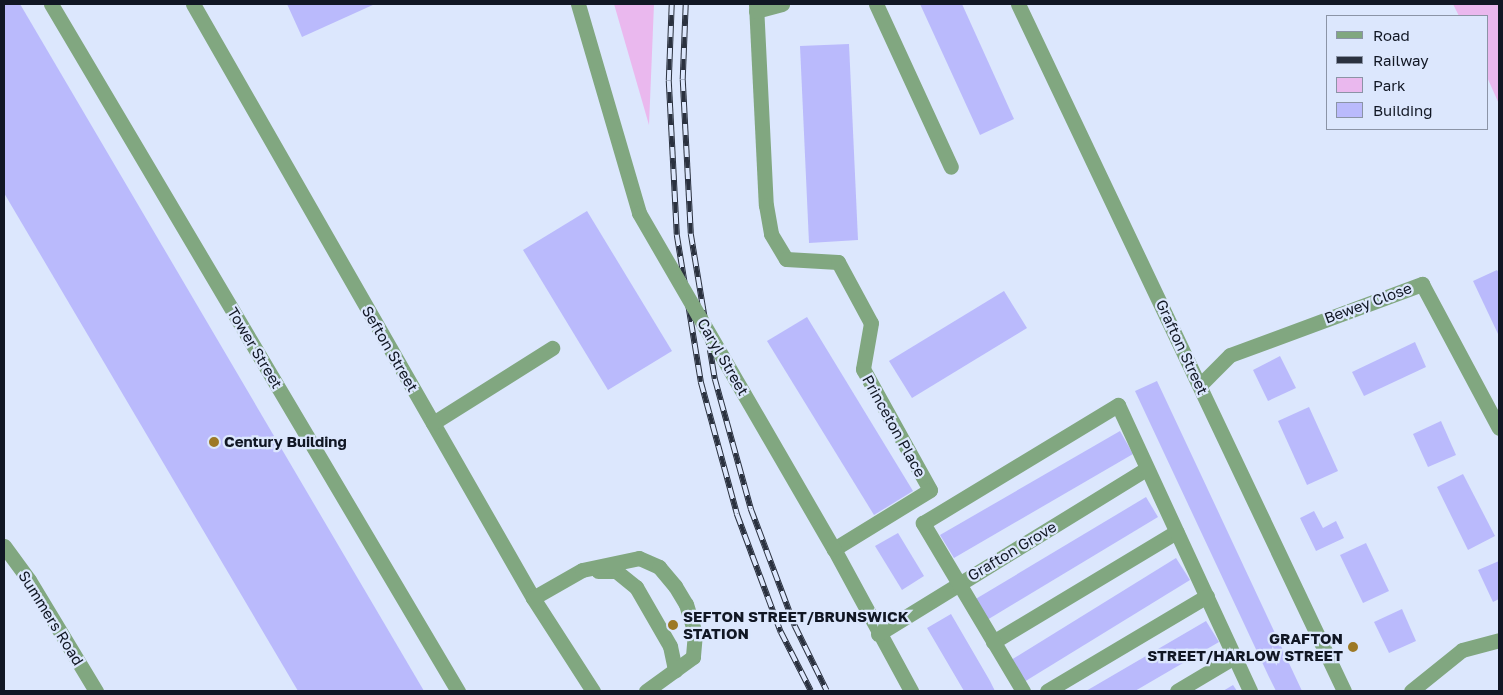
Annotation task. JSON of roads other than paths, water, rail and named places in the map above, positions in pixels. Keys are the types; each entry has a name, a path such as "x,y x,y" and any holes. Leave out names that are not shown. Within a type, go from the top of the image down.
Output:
{"street":[{"name":"Tower Street","path":"52,4 458,691"},
{"name":"Sefton Street","path":"193,4 533,598 592,691"},
{"name":"Caryl Street","path":"578,4 639,212 834,549 878,634 911,691"},
{"name":"Princeton Place","path":"782,4 756,7 766,205 771,234 786,258 838,262 871,323 863,369 930,490 834,549"},
{"path":"876,4 951,166"},
{"name":"Grafton Street","path":"1018,4 1344,691"},
{"name":"Bewey Close","path":"1200,385 1230,355 1422,284 1499,428"},
{"path":"433,423 552,348"},
{"path":"1023,691 923,523 1118,406 1250,691"},
{"name":"Grafton Grove","path":"878,634 1146,469"},
{"path":"994,642 1176,532"},
{"name":"Summers Road","path":"4,546 29,580 96,691"},
{"path":"533,598 582,570 639,558 659,567 675,586 686,604 695,633 693,657 646,691"},
{"path":"582,570 616,572 636,586 670,646 675,670"},
{"path":"1047,691 1207,596"},
{"path":"1411,691 1462,650 1499,640"},
{"path":"1177,691 1234,656"}],"railway":[{"path":"672,4 669,81 677,235 701,382 737,514 781,632 811,691"},
{"path":"686,4 683,80 691,234 715,379 751,509 795,626 827,691"}],"place":[{"name":"Century Building","path":"214,442"},
{"name":"SEFTON STREET/BRUNSWICK STATION","path":"673,625"},
{"name":"GRAFTON STREET/HARLOW STREET","path":"1353,647"}]}
